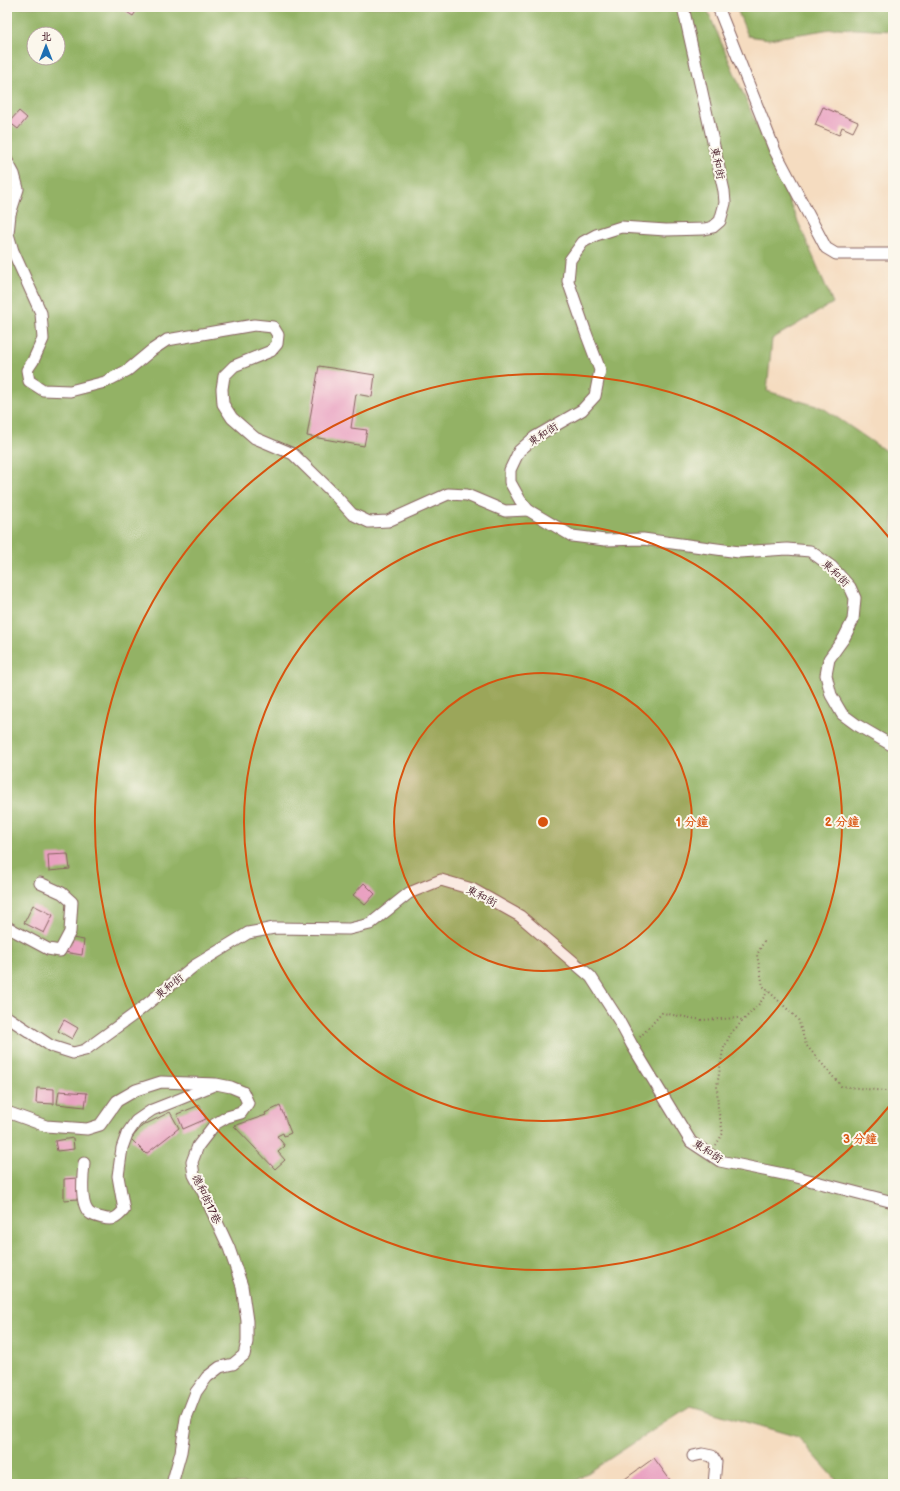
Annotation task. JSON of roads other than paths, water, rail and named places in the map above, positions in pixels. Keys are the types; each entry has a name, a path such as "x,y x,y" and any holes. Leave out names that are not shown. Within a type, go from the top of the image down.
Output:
{"street":[{"name":"東和街","path":"683,7 724,191 725,203 720,221 713,227 704,229 666,230 621,227 596,235 582,242 570,260 568,281 600,370 595,396 582,410 535,437 519,451 510,470 510,482 520,500 528,510 572,536 605,540 643,539 739,552 787,549 810,551 832,567 850,586 855,598 853,620 844,638 829,659 826,676 831,695 842,714 857,725 893,746"},
{"path":"718,7 775,151 826,248 836,254 893,254"},
{"path":"7,160 14,174 18,189 10,214 8,234 13,251 41,313 43,339 28,370 29,381 43,390 70,391 105,382 128,370 152,350 167,340 254,325 273,327 278,335 277,344 271,351 234,366 224,376 222,389 223,404 232,418 255,438 293,454 352,514 369,522 388,521 448,494 467,495 505,511 528,510"},
{"name":"東和街","path":"7,1017 51,1046 73,1052 85,1050 136,1013 194,966 248,933 274,928 349,929 370,924 409,893 442,880 472,889 520,916 591,977 618,1019 632,1046 691,1142 720,1161 793,1176 893,1202"},
{"path":"7,927 48,950 60,951 70,932 72,902 62,893 40,884"},
{"name":"德和街17巷","path":"7,1112 46,1126 87,1130 100,1124 117,1101 136,1090 161,1082 216,1084 231,1087 243,1092 248,1103 241,1113 227,1117 215,1124 198,1146 192,1162 194,1175 230,1248 242,1286 247,1321 247,1342 244,1356 233,1364 220,1367 207,1377 196,1392 186,1418 181,1452 172,1484"},
{"path":"84,1163 84,1206 90,1214 110,1220 118,1217 124,1210 118,1176 122,1148 126,1134 136,1121 152,1110 180,1100 216,1084"},
{"path":"693,1456 702,1454 712,1456 716,1462 714,1484"}]}
